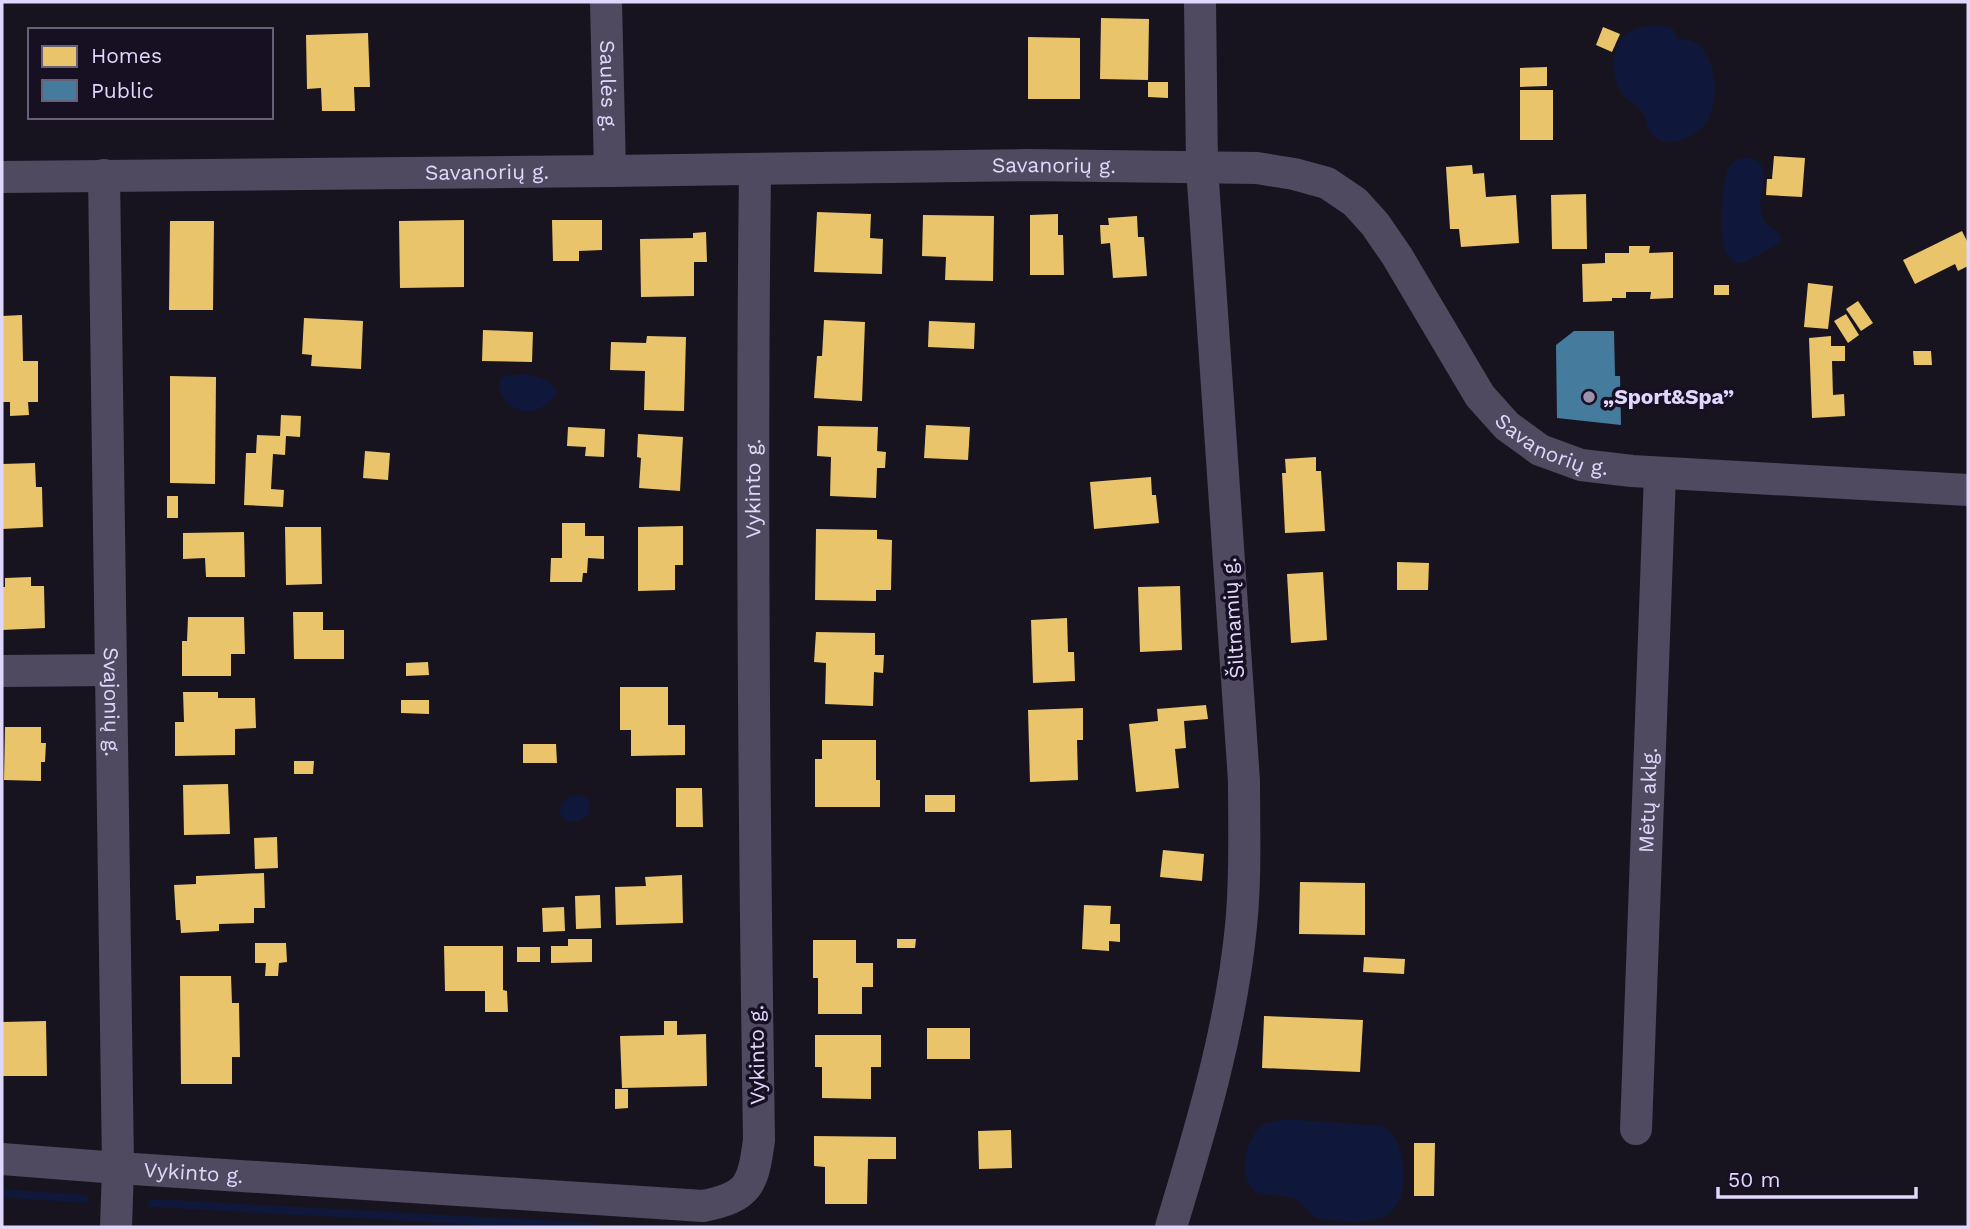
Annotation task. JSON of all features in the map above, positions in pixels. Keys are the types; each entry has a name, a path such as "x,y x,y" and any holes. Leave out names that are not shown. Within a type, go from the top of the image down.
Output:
{"street":[{"name":"Saulės g.","path":"606,2 610,172"},
{"name":"Šiltnamių g.","path":"1171,1227 1219,1056 1241,926 1245,861 1244,781 1202,167 1200,2"},
{"name":"Savanorių g.","path":"2,177 610,172 1027,165 1258,168 1327,183 1355,202 1375,224 1397,256 1480,396 1507,426 1540,450 1581,465 1660,473 1968,490"},
{"name":"Vykinto g.","path":"2,1159 703,1206 728,1201 746,1188 755,1169 759,1140 753,796 752,445 755,170"},
{"name":"Svajonių g.","path":"104,175 118,1168 116,1227"},
{"name":"Mėtų aklg.","path":"1636,1129 1660,473"},
{"path":"2,671 111,670"}],"water":[{"path":"1664,26 1674,29 1676,38 1692,41 1701,47 1712,68 1715,94 1709,117 1703,126 1685,139 1670,142 1651,133 1642,112 1621,92 1614,69 1615,52 1627,33 1640,27"},
{"path":"1742,158 1760,164 1764,179 1760,207 1762,216 1781,236 1780,242 1772,248 1752,259 1737,263 1729,256 1722,241 1722,210 1727,172 1733,163"},
{"path":"526,374 549,383 558,394 534,411 509,405 500,389 499,382 504,376"},
{"path":"582,795 589,800 586,817 577,822 566,821 560,814 561,804 571,796"},
{"path":"1285,1119 1383,1126 1398,1144 1402,1158 1403,1182 1397,1205 1391,1212 1374,1220 1328,1220 1315,1217 1291,1197 1267,1195 1254,1190 1249,1184 1245,1168 1251,1140 1263,1125"}],"building: Homes":[{"path":"1101,18 1149,19 1148,80 1100,79"},
{"path":"1603,27 1620,34 1612,52 1596,45"},
{"path":"368,33 370,87 354,87 355,111 322,111 321,88 307,89 306,35"},
{"path":"1028,37 1080,38 1080,99 1028,99"},
{"path":"1547,67 1547,86 1520,87 1520,68"},
{"path":"1148,82 1168,82 1168,98 1148,97"},
{"path":"1520,90 1553,90 1553,140 1520,140"},
{"path":"1774,156 1805,158 1802,197 1766,195 1767,179 1772,179"},
{"path":"1472,165 1473,174 1484,173 1486,197 1516,195 1519,243 1461,247 1459,229 1450,229 1446,167"},
{"path":"1586,194 1587,249 1552,249 1551,195"},
{"path":"817,212 871,214 870,238 883,239 882,274 814,272"},
{"path":"1058,214 1058,235 1063,235 1064,275 1030,275 1030,215"},
{"path":"923,215 994,216 993,281 945,280 946,257 922,256"},
{"path":"1137,216 1138,237 1144,237 1147,276 1113,278 1110,243 1101,244 1100,225 1109,225 1108,218"},
{"path":"464,220 464,287 400,288 399,221"},
{"path":"552,220 602,220 602,250 579,251 579,261 553,261"},
{"path":"170,221 214,221 213,310 169,310"},
{"path":"1962,231 1968,243 1968,266 1958,271 1955,264 1915,284 1903,260"},
{"path":"706,232 707,262 694,262 694,296 641,297 640,239 693,238 693,233"},
{"path":"1629,246 1650,246 1649,253 1673,252 1673,298 1650,299 1651,292 1626,292 1626,298 1583,302 1582,264 1605,263 1605,253 1629,253"},
{"path":"1808,283 1833,286 1828,329 1804,327"},
{"path":"1714,285 1729,285 1729,295 1714,295"},
{"path":"1858,301 1873,323 1861,331 1846,309"},
{"path":"1846,314 1859,335 1848,343 1834,321"},
{"path":"22,315 23,361 38,361 38,402 28,402 29,415 10,416 10,402 2,402 2,316"},
{"path":"304,318 363,321 361,369 311,366 312,355 302,354"},
{"path":"824,320 865,322 862,401 814,398 817,356 822,356"},
{"path":"929,321 975,323 974,349 928,347"},
{"path":"483,330 533,332 532,362 482,361"},
{"path":"647,336 686,337 684,411 644,410 645,371 610,370 611,342 646,343"},
{"path":"1831,336 1831,346 1845,346 1845,361 1832,361 1833,395 1844,394 1845,416 1812,418 1809,338"},
{"path":"1913,351 1931,351 1932,365 1914,365"},
{"path":"170,376 216,377 215,484 170,483"},
{"path":"281,415 301,416 300,437 286,436 285,455 273,454 271,489 284,490 283,507 244,505 246,453 256,453 257,435 280,436"},
{"path":"926,425 970,427 968,460 924,458"},
{"path":"818,426 878,427 877,451 886,452 885,468 877,468 876,498 830,496 831,457 817,456"},
{"path":"568,427 605,429 604,457 585,456 586,447 567,446"},
{"path":"638,434 683,437 680,491 639,488 641,458 637,457"},
{"path":"365,451 390,453 388,480 363,478"},
{"path":"1316,457 1316,471 1321,471 1325,531 1285,533 1282,473 1286,473 1285,459"},
{"path":"35,463 36,487 42,487 43,527 2,529 2,464"},
{"path":"1151,477 1159,523 1094,529 1090,482"},
{"path":"167,496 178,496 178,518 167,518"},
{"path":"562,523 585,523 585,536 604,536 604,559 588,558 587,573 583,573 582,582 550,582 551,558 562,558"},
{"path":"683,526 683,565 675,565 675,590 638,591 638,527"},
{"path":"285,527 321,527 322,584 286,585"},
{"path":"816,529 877,530 877,539 892,540 891,590 876,590 876,601 815,600"},
{"path":"244,532 245,577 206,577 205,558 183,559 183,533"},
{"path":"1397,562 1429,563 1428,590 1397,590"},
{"path":"1323,572 1327,640 1291,643 1287,574"},
{"path":"31,577 31,586 44,586 45,628 2,630 2,587 5,587 5,578"},
{"path":"1180,586 1182,650 1140,652 1138,587"},
{"path":"293,612 323,612 323,630 344,630 344,659 294,659"},
{"path":"188,617 244,617 245,654 231,654 231,676 182,676 182,641 187,641"},
{"path":"1067,618 1068,652 1074,652 1075,681 1033,683 1031,620"},
{"path":"816,632 875,633 875,655 884,655 883,673 874,672 873,706 825,704 826,663 814,662"},
{"path":"428,662 429,675 406,676 406,663"},
{"path":"620,687 668,687 668,725 685,725 685,755 631,756 631,730 620,730"},
{"path":"183,692 218,692 218,698 255,698 256,728 235,729 235,755 175,756 175,722 184,722"},
{"path":"401,700 429,700 429,714 401,713"},
{"path":"1206,705 1208,719 1184,721 1186,748 1175,749 1179,788 1136,792 1129,724 1158,721 1157,709"},
{"path":"1083,708 1083,740 1077,740 1078,780 1030,782 1028,710"},
{"path":"5,727 41,727 41,743 46,743 45,762 41,762 41,781 4,780"},
{"path":"822,740 876,740 876,780 880,780 880,807 815,807 815,759 822,759"},
{"path":"523,744 556,744 557,763 523,763"},
{"path":"294,761 314,761 313,774 294,774"},
{"path":"228,784 230,834 184,835 183,785"},
{"path":"676,788 702,788 703,827 676,827"},
{"path":"925,795 955,795 955,812 925,812"},
{"path":"277,837 278,868 255,869 254,838"},
{"path":"1163,850 1204,854 1202,881 1160,877"},
{"path":"264,873 265,908 254,908 254,923 219,924 219,931 181,933 180,920 176,920 174,885 196,884 196,876"},
{"path":"682,875 683,923 616,925 615,887 646,886 645,877"},
{"path":"1300,882 1365,883 1365,935 1299,934"},
{"path":"600,895 601,928 576,929 575,896"},
{"path":"1084,905 1111,906 1110,924 1120,924 1120,942 1109,941 1109,951 1082,949"},
{"path":"564,907 565,931 543,932 542,908"},
{"path":"568,939 592,939 592,962 551,963 551,946 568,946"},
{"path":"897,939 916,939 915,948 897,948"},
{"path":"813,940 856,940 856,963 873,963 873,987 862,987 862,1014 818,1014 818,978 813,978"},
{"path":"255,943 286,943 287,962 279,963 278,976 265,976 266,963 255,963"},
{"path":"444,946 503,946 503,990 507,991 508,1012 485,1012 485,991 445,991"},
{"path":"517,947 540,947 540,962 517,962"},
{"path":"1364,957 1405,959 1404,974 1363,972"},
{"path":"180,976 231,976 232,1003 239,1003 240,1057 232,1057 232,1084 181,1084"},
{"path":"1264,1016 1363,1020 1360,1072 1262,1068"},
{"path":"46,1021 47,1076 2,1076 2,1022"},
{"path":"664,1021 677,1021 677,1035 706,1034 707,1086 622,1088 620,1036 664,1035"},
{"path":"927,1028 970,1028 970,1059 927,1059"},
{"path":"815,1035 881,1035 881,1067 871,1067 871,1099 822,1098 822,1067 815,1067"},
{"path":"615,1089 628,1089 628,1108 615,1109"},
{"path":"1011,1130 1012,1168 979,1169 978,1131"},
{"path":"814,1136 896,1137 896,1159 868,1159 867,1204 825,1204 825,1167 814,1166"},
{"path":"1414,1143 1435,1143 1434,1196 1414,1196"}],"building: Public":[{"name":"„Sport&Spa”","path":"1574,331 1614,331 1615,376 1620,376 1621,425 1557,418 1556,345"}],"waterway":[{"path":"2,1193 84,1199"},
{"path":"152,1203 593,1227"}],"place":[{"name":"„Sport&Spa”","path":"1589,397"}]}
